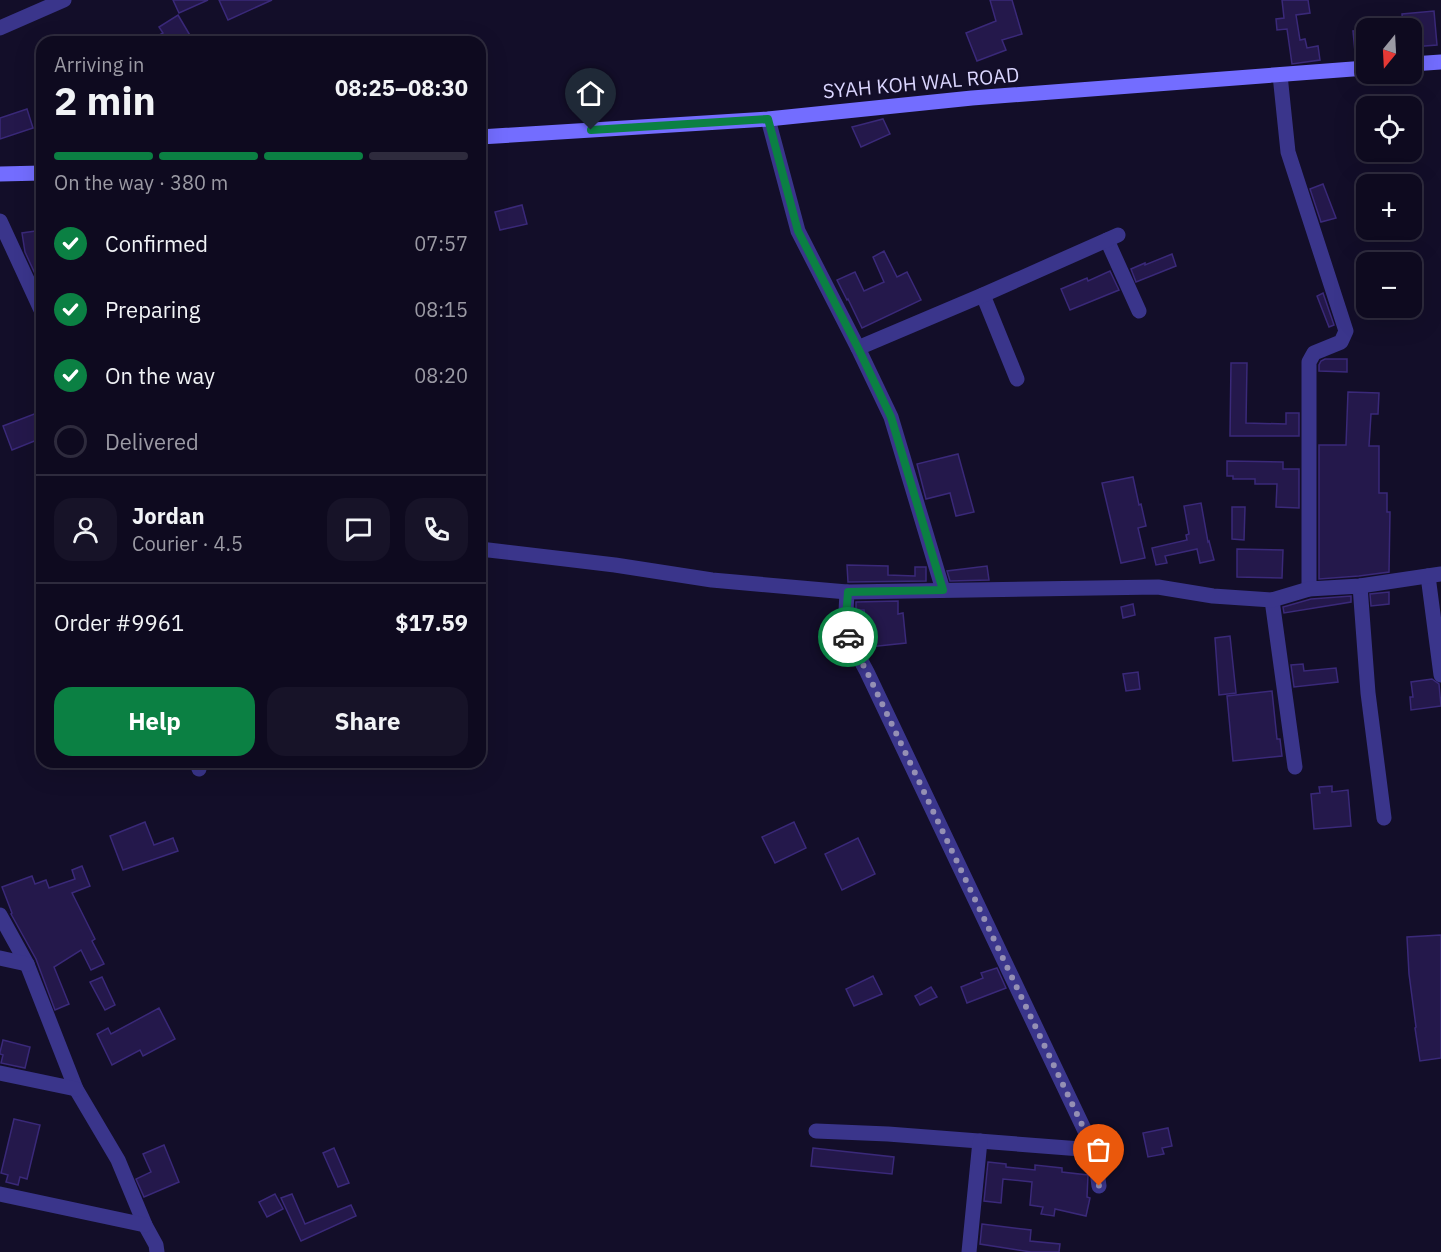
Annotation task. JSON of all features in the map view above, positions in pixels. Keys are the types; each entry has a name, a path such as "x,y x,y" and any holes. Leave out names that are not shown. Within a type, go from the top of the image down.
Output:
{"street":[{"path":"0,28 64,0"},
{"path":"1422,63 1441,62"},
{"name":"SYAH KOH WAL ROAD","path":"486,137 768,119 972,98 1356,69"},
{"path":"1280,75 1288,152 1346,331 1341,342 1314,353 1309,362 1309,589"},
{"path":"768,119 798,231 891,417 943,590"},
{"path":"0,174 36,173"},
{"path":"0,221 36,299"},
{"path":"858,348 1112,237 1139,311"},
{"path":"983,295 1017,379"},
{"path":"486,550 615,565 712,580 848,592 1158,587 1213,596 1272,600 1309,589 1360,586 1435,575 1441,675"},
{"path":"1360,586 1368,693 1384,818"},
{"path":"848,592 845,631 867,672 1094,1150 1099,1186"},
{"path":"1272,600 1295,766"},
{"path":"0,915 27,964 76,1089 118,1160 145,1225 156,1245 157,1252"},
{"path":"0,958 27,964"},
{"path":"0,1073 76,1089"},
{"path":"816,1131 888,1134 1094,1150"},
{"path":"969,1252 980,1141"},
{"path":"0,1194 145,1225"}],"building":[{"path":"173,0 208,0 179,13"},
{"path":"219,0 272,0 228,20"},
{"path":"990,0 1012,0 1022,34 1002,40 1006,50 977,61 966,33 996,21"},
{"path":"1282,0 1308,0 1310,13 1296,15 1300,40 1305,39 1307,48 1318,46 1320,60 1292,64 1287,29 1277,30 1276,19 1284,18"},
{"path":"1434,11 1437,45 1422,46 1422,18 1402,18 1402,14"},
{"path":"178,15 190,36 158,36 163,33 159,27"},
{"path":"1353,31 1356,31 1356,52 1355,52"},
{"path":"27,109 33,128 0,139 0,118"},
{"path":"883,119 890,134 861,147 852,127"},
{"path":"1323,184 1336,218 1321,222 1310,189"},
{"path":"522,205 527,224 500,230 495,212"},
{"path":"36,231 36,276 25,252 22,233"},
{"path":"884,251 897,277 907,272 921,300 862,328 837,280 855,272 864,291 884,282 873,257"},
{"path":"1172,254 1176,266 1136,282 1131,269"},
{"path":"1110,271 1119,290 1070,310 1061,289 1087,278 1088,281"},
{"path":"1323,293 1334,325 1329,327 1317,296"},
{"path":"1347,359 1347,372 1319,371 1321,361"},
{"path":"1231,363 1247,363 1246,423 1286,424 1286,413 1299,413 1299,436 1230,436"},
{"path":"1348,392 1379,393 1378,414 1371,414 1369,446 1379,446 1379,493 1387,493 1387,512 1390,512 1389,572 1319,579 1319,445 1346,445"},
{"path":"36,413 36,440 12,450 3,426"},
{"path":"958,454 974,512 956,516 950,493 926,499 917,464"},
{"path":"1227,461 1283,462 1283,469 1299,469 1299,508 1276,507 1277,484 1255,484 1255,479 1233,479 1233,476 1227,476"},
{"path":"1133,477 1146,526 1138,528 1145,558 1121,563 1102,483"},
{"path":"1201,503 1208,542 1214,560 1200,563 1197,549 1165,556 1167,563 1156,565 1152,548 1187,540 1186,535 1189,534 1184,506"},
{"path":"1232,507 1245,507 1244,540 1232,539"},
{"path":"1237,549 1283,550 1282,578 1237,577"},
{"path":"847,565 888,566 888,575 915,576 915,567 926,567 926,581 848,582"},
{"path":"987,566 989,580 950,581 947,571"},
{"path":"1389,592 1389,604 1371,606 1370,594"},
{"path":"1351,596 1351,602 1284,613 1283,607 1311,599"},
{"path":"898,601 898,614 903,613 906,643 869,647 864,610 856,610 856,602"},
{"path":"1133,604 1135,615 1123,618 1121,607"},
{"path":"1230,636 1236,693 1219,695 1215,638"},
{"path":"1303,664 1304,671 1336,668 1338,682 1294,687 1291,665"},
{"path":"1138,672 1140,689 1126,691 1123,674"},
{"path":"1432,679 1439,684 1441,706 1411,710 1410,697 1413,697 1411,682"},
{"path":"1272,691 1277,739 1280,739 1282,756 1233,761 1227,696"},
{"path":"1332,786 1332,792 1348,790 1351,826 1314,829 1311,794 1320,793 1319,787"},
{"path":"145,822 154,845 173,838 178,851 123,870 110,836"},
{"path":"794,822 806,848 775,863 762,837"},
{"path":"858,838 875,874 842,890 825,854"},
{"path":"82,866 90,886 72,893 95,939 92,941 104,964 91,970 81,950 54,967 69,1004 55,1010 36,959 11,914 2,887 32,876 35,884 46,880 49,888 75,879 72,870"},
{"path":"1441,935 1441,1058 1420,1061 1409,974 1407,937"},
{"path":"997,968 1006,988 967,1003 961,987 983,978 981,973"},
{"path":"873,976 882,994 854,1006 846,989"},
{"path":"102,977 115,1005 105,1010 90,982"},
{"path":"931,987 937,997 920,1005 915,996"},
{"path":"159,1008 175,1039 143,1056 140,1050 112,1065 97,1034 108,1028 111,1034"},
{"path":"3,1040 30,1047 25,1068 1,1063 3,1055 0,1052"},
{"path":"14,1119 40,1125 27,1179 20,1177 18,1185 6,1182 8,1175 1,1173"},
{"path":"1168,1128 1172,1146 1162,1148 1164,1154 1148,1157 1143,1133"},
{"path":"164,1145 179,1182 144,1197 136,1179 151,1172 143,1154"},
{"path":"334,1148 349,1183 338,1187 323,1153"},
{"path":"813,1148 894,1157 892,1174 811,1166"},
{"path":"988,1162 1006,1164 1006,1167 1035,1170 1035,1165 1062,1168 1062,1172 1088,1175 1087,1197 1090,1198 1086,1216 1055,1209 1054,1216 1041,1214 1043,1207 1030,1205 1032,1182 1003,1179 1001,1203 984,1201"},
{"path":"275,1194 283,1209 267,1217 259,1202"},
{"path":"292,1194 305,1224 351,1205 356,1216 301,1241 281,1198"},
{"path":"982,1224 1031,1230 1030,1241 1060,1244 1059,1252 1031,1252 980,1244"}],"way so far":[{"path":"848,637 867,672 1094,1150 1099,1186"}],"route":[{"path":"591,130 768,119 798,231 891,417 943,590 848,592 845,631 848,637"}]}
